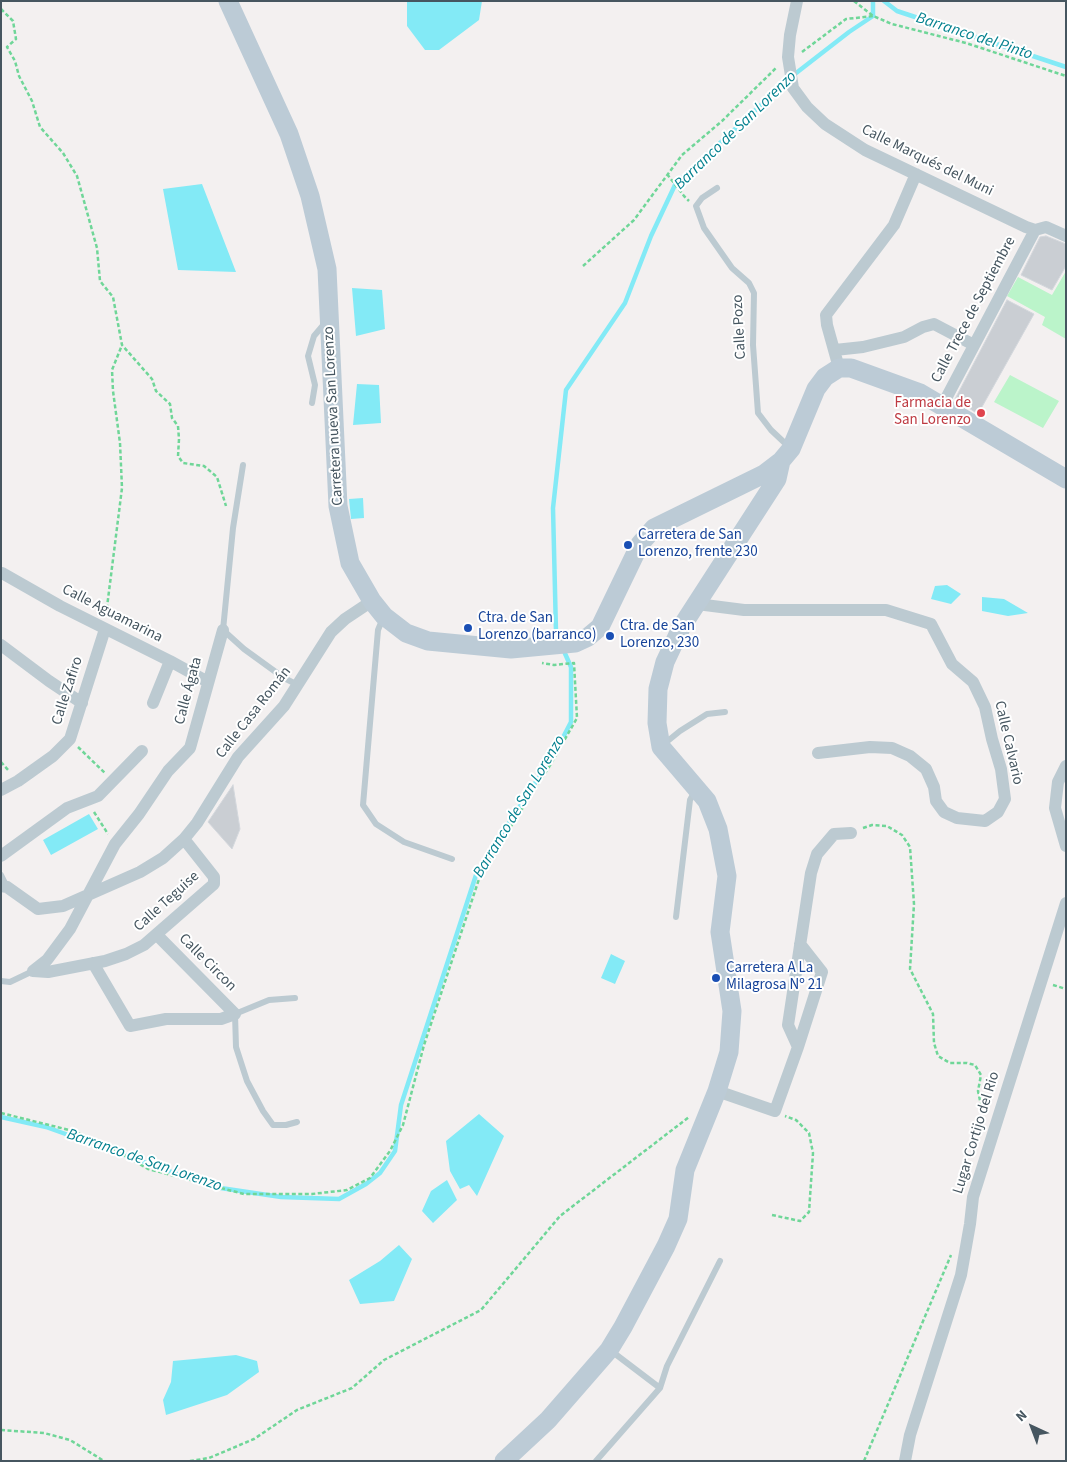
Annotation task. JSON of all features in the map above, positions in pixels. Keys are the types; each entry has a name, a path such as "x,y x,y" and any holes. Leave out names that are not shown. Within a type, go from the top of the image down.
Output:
{"street":[{"name":"Carretera nueva San Lorenzo","path":"228,1 288,134 310,196 326,269 330,318 338,506 350,562 372,601 384,616 406,633 428,642 511,649 575,642 588,637 600,627 640,544 654,528 764,474 786,455"},
{"path":"788,57 790,35 797,1"},
{"name":"Calle Marqués del Muni","path":"788,57 793,88 807,107 825,124 865,150 1026,227 1035,230 1046,227 1066,236"},
{"path":"916,174 894,225 826,315 837,359 851,368 920,393 1066,479"},
{"name":"Calle Trece de Septiembre","path":"942,406 1035,230"},
{"path":"504,1461 548,1420 609,1350 666,1246 678,1219 685,1170 717,1091 729,1052 732,1011 720,932 727,876 718,829 707,801 661,747 657,723 658,689 665,662 682,626 777,479 816,389 837,359 862,347 904,337 923,327 934,324 974,345"},
{"name":"Calle Aguamarina","path":"2,573 208,682"},
{"name":"Calle Casa Román","path":"3,883 38,909 63,906 140,872 162,858 184,839 197,823 238,757 284,706 331,632 345,619 372,601"},
{"name":"Calle Calvario","path":"697,604 744,610 886,610 932,624 952,664 973,682 985,707 1001,769 1005,799 998,812 985,820 957,818 944,812 936,802 934,787 926,769 910,756 892,748 870,747 818,753"},
{"name":"Calle Zafiro","path":"1,790 18,781 53,756 70,739 105,629"},
{"name":"Calle Ágata","path":"89,894 115,844 139,814 168,771 190,748 223,630"},
{"path":"1,645 49,681 82,702"},
{"path":"153,703 170,661"},
{"path":"1,856 67,808 98,796 142,751"},
{"path":"1066,766 1058,782 1055,808 1066,846"},
{"path":"798,1047 788,1025 811,872 817,854 834,834 850,832"},
{"name":"Calle Teguise","path":"33,970 48,972 93,963 126,954 144,946 214,884 214,877 184,839"},
{"path":"33,970 48,960 70,929 89,894"},
{"name":"Lugar Cortijo del Rio","path":"905,1461 910,1435 961,1275 973,1197 1066,903"},
{"name":"Calle Circon","path":"157,934 234,1014"},
{"path":"717,1091 775,1111 822,972 800,944"},
{"path":"93,963 130,1026 166,1019 221,1019 234,1014"}],"lane":[{"path":"696,206 702,198 717,188"},
{"name":"Calle Pozo","path":"696,206 704,228 732,268 749,283 754,293 753,345 758,413 786,455"},
{"path":"312,403 315,385 308,356 314,336 330,318"},
{"name":"Calle Ágata","path":"223,630 233,528 243,465"},
{"path":"384,616 378,630 363,805 376,824 404,842 452,859"},
{"path":"223,630 276,672 298,685"},
{"path":"661,747 680,731 707,714 724,712"},
{"path":"676,917 690,800 696,789"},
{"path":"1,981 10,982 33,970"},
{"path":"295,998 269,1000 234,1014 236,1047 247,1081 263,1111 273,1125 286,1125 297,1122"},
{"path":"596,1461 660,1388 667,1366 720,1261"},
{"path":"609,1350 660,1388"}],"path":[{"path":"854,1 873,16 892,24 966,43 1066,76"},
{"path":"1,9 14,21 16,39 8,47 15,61 19,76 32,101 40,127 63,153 77,176 97,248 100,281 113,297 122,346 152,379 156,391 170,404 172,418 178,426 178,456 183,463 204,466 217,477 233,528"},
{"path":"583,266 634,220 682,154 722,121 788,57 803,51 846,20 873,16"},
{"path":"667,174 684,196 696,206"},
{"path":"105,629 122,488 120,443 112,370 122,346"},
{"path":"1,1113 73,1131 105,1144 148,1169 244,1194 312,1194 347,1190 370,1178 390,1151 403,1124 424,1045 480,873 549,767 577,718 574,663"},
{"path":"70,739 113,780"},
{"path":"86,800 115,844"},
{"path":"850,832 872,825 887,826 902,835 910,847 914,904 910,969 933,1014 934,1043 938,1056 950,1063 976,1065 981,1075 978,1091 982,1110 996,1124"},
{"path":"772,1216 800,1221 809,1212 813,1153 810,1133 796,1120 775,1111"},
{"path":"190,1461 209,1458 254,1438 297,1410 352,1388 384,1360 481,1310 560,1216 693,1114 707,1116"},
{"path":"864,1461 954,1248"},
{"path":"1,1430 44,1433 70,1440 104,1461"}],"green space":[{"path":"1066,271 1066,339 1042,325 1045,317 1007,296 1018,277 1052,295"},
{"path":"1010,375 1059,401 1043,428 994,402"}],"water":[{"path":"407,1 482,1 479,20 439,50 425,50 407,26"},
{"path":"202,184 236,272 178,270 163,189"},
{"path":"352,288 382,290 385,329 356,336"},
{"path":"357,384 379,385 381,423 353,425"},
{"path":"363,498 364,518 351,519 349,499"},
{"path":"947,585 961,594 951,604 931,599 935,586"},
{"path":"982,597 1004,599 1028,613 1008,616 982,611"},
{"path":"89,814 98,829 51,855 43,840"},
{"path":"611,954 625,961 615,984 601,978"},
{"path":"479,1114 504,1136 477,1196 469,1185 460,1189 450,1171 446,1141"},
{"path":"447,1180 457,1200 433,1223 422,1211 431,1191"},
{"path":"399,1245 412,1259 394,1301 360,1304 349,1280 380,1261"},
{"path":"236,1355 257,1361 259,1372 227,1395 166,1415 163,1400 171,1382 173,1361"}],"building":[{"path":"1046,236 1066,244 1066,266 1052,290 1021,275 1040,237"},
{"path":"1007,300 1034,314 978,414 955,399"},
{"path":"233,785 240,829 232,849 208,822"}],"waterway":[{"name":"Barranco de San Lorenzo","path":"559,640 556,632 553,508 566,390 625,303 651,236 675,185 791,77 873,16 873,1"},
{"name":"Barranco del Pinto","path":"884,1 897,11 1066,67"},
{"name":"Barranco de San Lorenzo","path":"1,1117 46,1127 214,1187 281,1197 339,1199 366,1184 380,1173 395,1151 401,1105 477,872 556,751 571,722 571,667 563,649"}],"place":[{"name":"Farmacia de San Lorenzo","path":"981,413"},
{"name":"Carretera de San Lorenzo, frente 230","path":"628,545"},
{"name":"Ctra. de San Lorenzo (barranco)","path":"468,628"},
{"name":"Ctra. de San Lorenzo, 230","path":"610,636"},
{"name":"Carretera A La Milagrosa Nº 21","path":"716,978"}]}
